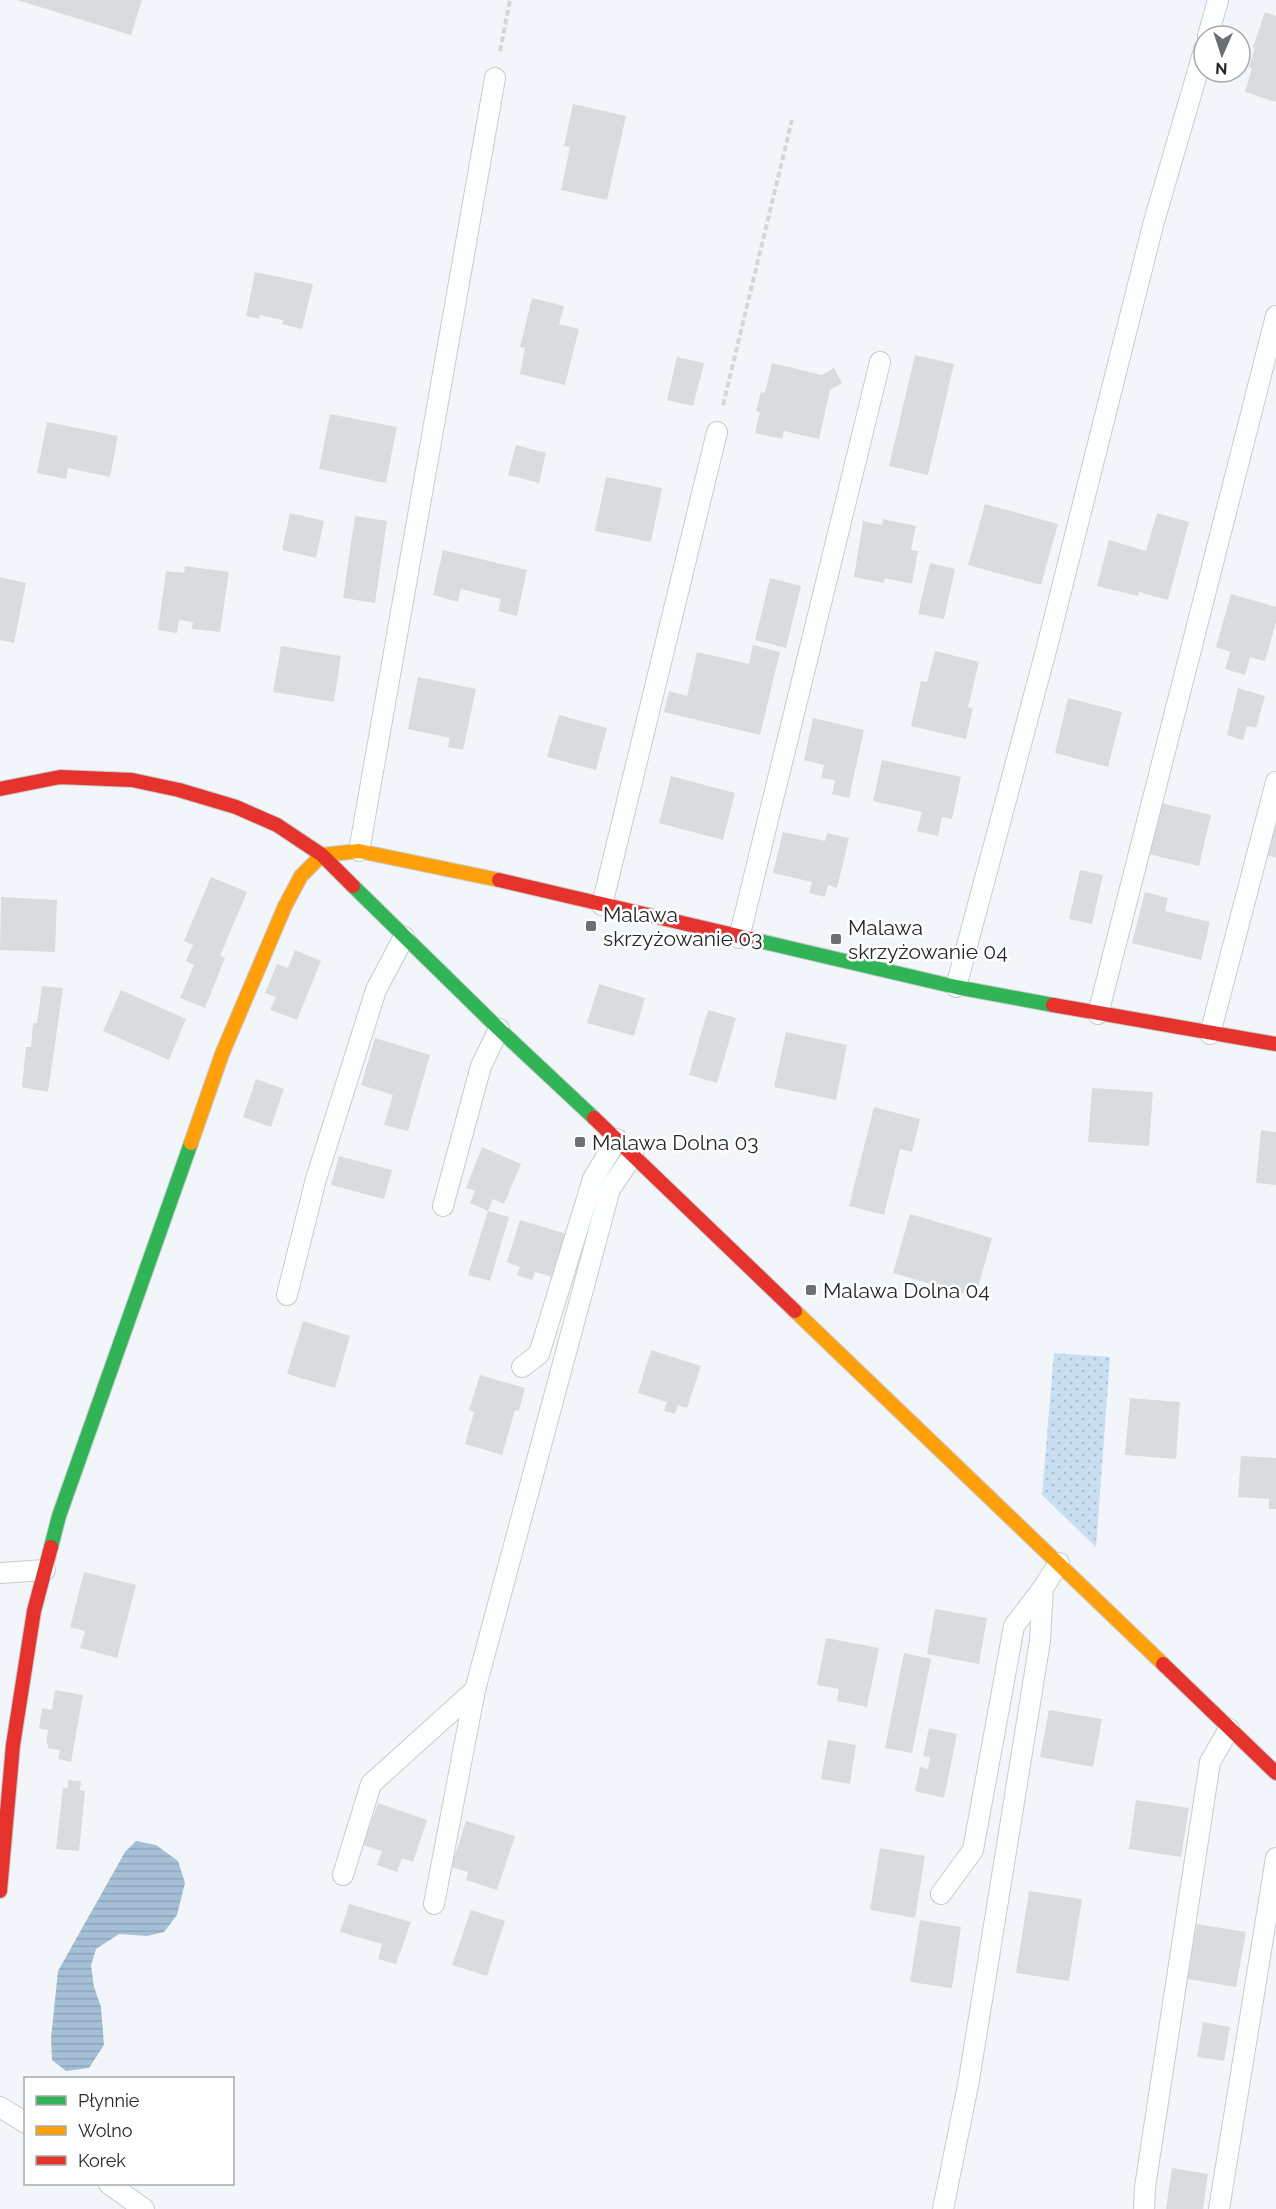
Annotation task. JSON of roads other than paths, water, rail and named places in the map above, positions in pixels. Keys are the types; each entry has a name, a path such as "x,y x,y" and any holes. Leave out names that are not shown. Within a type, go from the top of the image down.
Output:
{"street":[{"path":"0,789 60,777 95,777 144,782 236,807 277,825 322,855 499,1029 617,1139 1276,1773"},
{"path":"0,1891 13,1745 34,1611 59,1516 222,1054 285,906 301,876 322,855 359,851 469,873 602,906 956,987 1276,1044"}],"lane":[{"path":"1211,24 1218,0"},
{"path":"359,851 495,78"},
{"path":"956,987 1048,644 1153,225 1194,84"},
{"path":"1098,1014 1276,316"},
{"path":"739,938 880,362"},
{"path":"602,906 717,432"},
{"path":"1210,1034 1276,782"},
{"path":"287,1295 315,1179 376,990 404,937"},
{"path":"443,1206 481,1066 499,1029"},
{"path":"522,1367 539,1354 593,1179 617,1139"},
{"path":"434,1904 475,1690 610,1189 633,1155"},
{"path":"941,1894 973,1850 1014,1626 1059,1563"},
{"path":"0,1573 45,1570"},
{"path":"943,2209 969,2080 1040,1641 1043,1588"},
{"path":"343,1875 371,1784 475,1690"},
{"path":"1144,2209 1145,2187 1210,1762 1229,1729"},
{"path":"1219,2209 1276,1858"},
{"path":"0,2107 24,2122"},
{"path":"110,2185 144,2209"}],"place":[{"name":"Malawa skrzyżowanie 03","path":"591,926"},
{"name":"Malawa skrzyżowanie 04","path":"836,939"},
{"name":"Malawa Dolna 03","path":"580,1142"},
{"name":"Malawa Dolna 04","path":"811,1290"}]}
